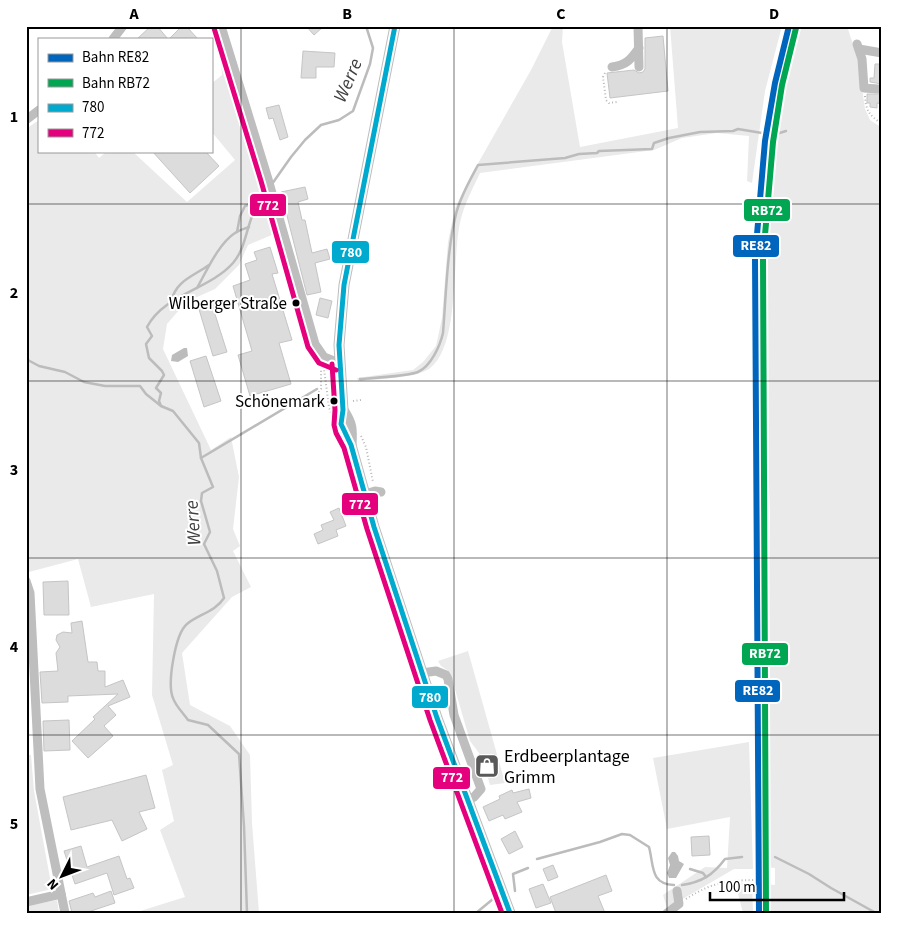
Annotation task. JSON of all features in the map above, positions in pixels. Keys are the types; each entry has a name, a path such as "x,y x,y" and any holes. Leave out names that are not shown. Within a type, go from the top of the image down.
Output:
{"main road":[{"path":"395,26 388,84 356,218 341,304 339,363 349,409 342,428 351,445 365,494 383,540 422,674 450,755 467,800 498,870 510,913"}],"street":[{"path":"114,38 123,26"},
{"path":"221,26 268,179 315,344 324,357 339,363"},
{"path":"638,26 640,67"},
{"path":"878,89 864,88 862,60 858,46 882,53"},
{"path":"612,67 629,62 639,48"},
{"path":"26,120 38,111"},
{"path":"365,494 374,491 381,492"},
{"path":"26,581 30,593 40,789 65,913"},
{"path":"422,674 436,671 446,675 448,679 454,715 481,789 474,797 467,800"},
{"path":"667,913 679,904 677,891"},
{"path":"26,902 61,894"}],"path":[{"path":"880,26 882,53"},
{"path":"612,67 613,71 607,71 603,77 606,100 609,103 617,102"},
{"path":"864,88 866,106 870,116 882,124"},
{"path":"315,398 322,389 322,365 333,420"},
{"path":"349,409 352,394"},
{"path":"692,896 702,889 727,881 767,880"}],"shaded area":[{"path":"211,26 215,26 216,29 263,185 274,234 248,245 239,265 215,289 186,302 167,324 163,349 211,450 231,437 239,477 233,529 240,546 233,551 251,587 232,597 182,653 190,705 230,726 250,755 252,823 259,913 134,913 185,897 160,830 174,821 162,770 173,765 152,695 154,594 91,607 78,559 29,572 26,567 26,129 38,121 38,152 95,152 99,158 106,152 133,152 187,202 235,160 212,132 212,83 222,75 219,44"},
{"path":"553,26 563,26 562,42 580,147 678,128 670,26 782,26 765,91 752,183 747,181 749,136 717,133 682,138 654,150 480,173 462,215 458,232 451,320 439,357 429,369 423,372 385,379 358,381 357,378 413,370 423,362 436,346 442,318 448,242 455,208"},
{"path":"795,26 847,26 858,60 865,109 870,120 882,128 882,913 767,913 765,884 775,885 775,868 765,867 770,514 763,222 769,140 778,84"},
{"path":"187,348 188,356 178,362 171,361 172,355"},
{"path":"468,651 505,783 490,785 482,757 470,741 450,672 441,666 438,661"},
{"path":"749,742 753,869 734,869 667,908 663,895 705,867 727,868 730,817 667,829 653,758"},
{"path":"26,755 31,755 34,791 52,889 26,895"},
{"path":"672,852 675,852 679,861 684,864 676,878 669,878 667,873 670,865 668,858"},
{"path":"735,882 752,883 753,913 743,913"},
{"path":"57,900 59,913 26,913 26,906"}],"building":[{"path":"151,26 157,26 167,38 138,38"},
{"path":"182,26 186,26 197,38 170,38"},
{"path":"306,26 324,26 314,35"},
{"path":"663,36 668,91 610,98 607,73 634,70 639,73 643,72 645,69 645,38"},
{"path":"303,51 335,53 334,67 316,67 316,78 301,78"},
{"path":"875,64 882,64 882,84 870,82 870,78 874,78"},
{"path":"867,94 882,94 882,104 877,103 877,108 870,107 870,103 867,103"},
{"path":"279,105 288,137 280,140 273,118 269,119 266,108"},
{"path":"153,152 206,152 219,166 190,193"},
{"path":"305,187 308,199 298,202 302,220 305,220 312,253 327,249 330,259 315,263 321,292 307,295 281,192"},
{"path":"270,247 278,273 272,274 292,340 279,343 291,384 250,396 238,355 252,351 233,286 250,280 245,264 257,260 254,252"},
{"path":"320,298 332,301 328,318 316,315"},
{"path":"217,300 219,309 214,311 227,352 213,356 198,306"},
{"path":"206,356 221,401 204,407 190,361"},
{"path":"339,508 346,526 336,530 338,536 318,544 314,534 323,530 321,525 334,520 330,512"},
{"path":"68,581 69,615 44,615 43,582"},
{"path":"82,621 88,662 97,662 98,671 105,671 105,687 123,680 130,697 108,706 116,715 104,726 113,736 88,758 72,741 95,719 93,717 118,694 68,696 68,702 42,703 40,672 58,671 56,653 60,647 56,640 57,635 63,632 72,633 71,623"},
{"path":"69,720 70,750 44,751 43,721"},
{"path":"146,775 155,808 139,812 147,829 122,841 112,820 71,830 63,797"},
{"path":"529,789 531,798 517,802 522,812 505,819 503,815 489,821 483,807 500,799 499,796 512,790 513,793"},
{"path":"515,831 523,847 509,854 501,839"},
{"path":"709,836 710,855 692,856 691,837"},
{"path":"81,846 87,867 119,856 127,879 130,878 134,888 114,895 107,873 75,884 64,851"},
{"path":"553,865 558,877 548,881 543,869"},
{"path":"606,875 612,891 598,896 605,913 556,913 550,897"},
{"path":"543,884 551,903 536,908 529,889"},
{"path":"111,891 115,903 85,913 72,913 69,901 93,893 95,897"}],"waterway":[{"name":"Werre","path":"272,184 305,140 321,125 339,120 353,111 370,64 373,48 366,26"},
{"path":"360,379 399,376 418,372 427,365 434,355 443,333 449,258 456,214 478,165 565,158 579,154 597,153 599,151 652,149 654,143 700,132 733,131 738,129 762,133"},
{"path":"769,134 773,135 786,131"},
{"name":"Werre","path":"247,913 239,754 208,725 188,720 175,703 171,691 173,660 183,629 187,624 216,607 224,598 217,571 204,544 210,532 201,501 202,493 213,487 201,458 199,443 173,411 161,406 159,401 161,393 156,388 164,375 149,358 146,344 152,336 147,327 164,307 175,299 212,280 237,258 255,211 268,191"},
{"path":"237,232 240,216 245,206 260,201"},
{"path":"197,288 213,258 229,238 249,227"},
{"path":"171,301 181,284 209,265"},
{"path":"26,359 39,366 65,372 84,382 105,386 140,386 146,394 161,406"},
{"path":"201,458 317,389"},
{"path":"537,859 622,834 630,835 649,847 654,873 657,878 666,884 674,885"},
{"path":"682,885 706,877 725,859 742,857"},
{"path":"775,857 809,874 876,913"},
{"path":"515,891 513,874 528,868"},
{"path":"690,869 703,873 706,877"},
{"path":"476,913 493,899"}],"rail line":[{"name":"RE82","path":"759,913 755,258 765,141 775,83 789,26"},
{"name":"RB72","path":"766,913 763,258 773,142 782,85 796,28"}],"transit line":[{"name":"780","path":"395,26 344,285 339,345 343,410 341,424 351,445 374,527 437,718 510,913"},
{"name":"772","path":"214,28 261,181 308,347 319,363 336,370"},
{"name":"772","path":"332,364 334,425 336,433 344,448 367,529 430,720 502,913"}],"place":[{"name":"Wilberger Straße","path":"296,303"},
{"name":"Schönemark","path":"334,401"},
{"name":"Erdbeerplantage Grimm","path":"487,766"}]}
